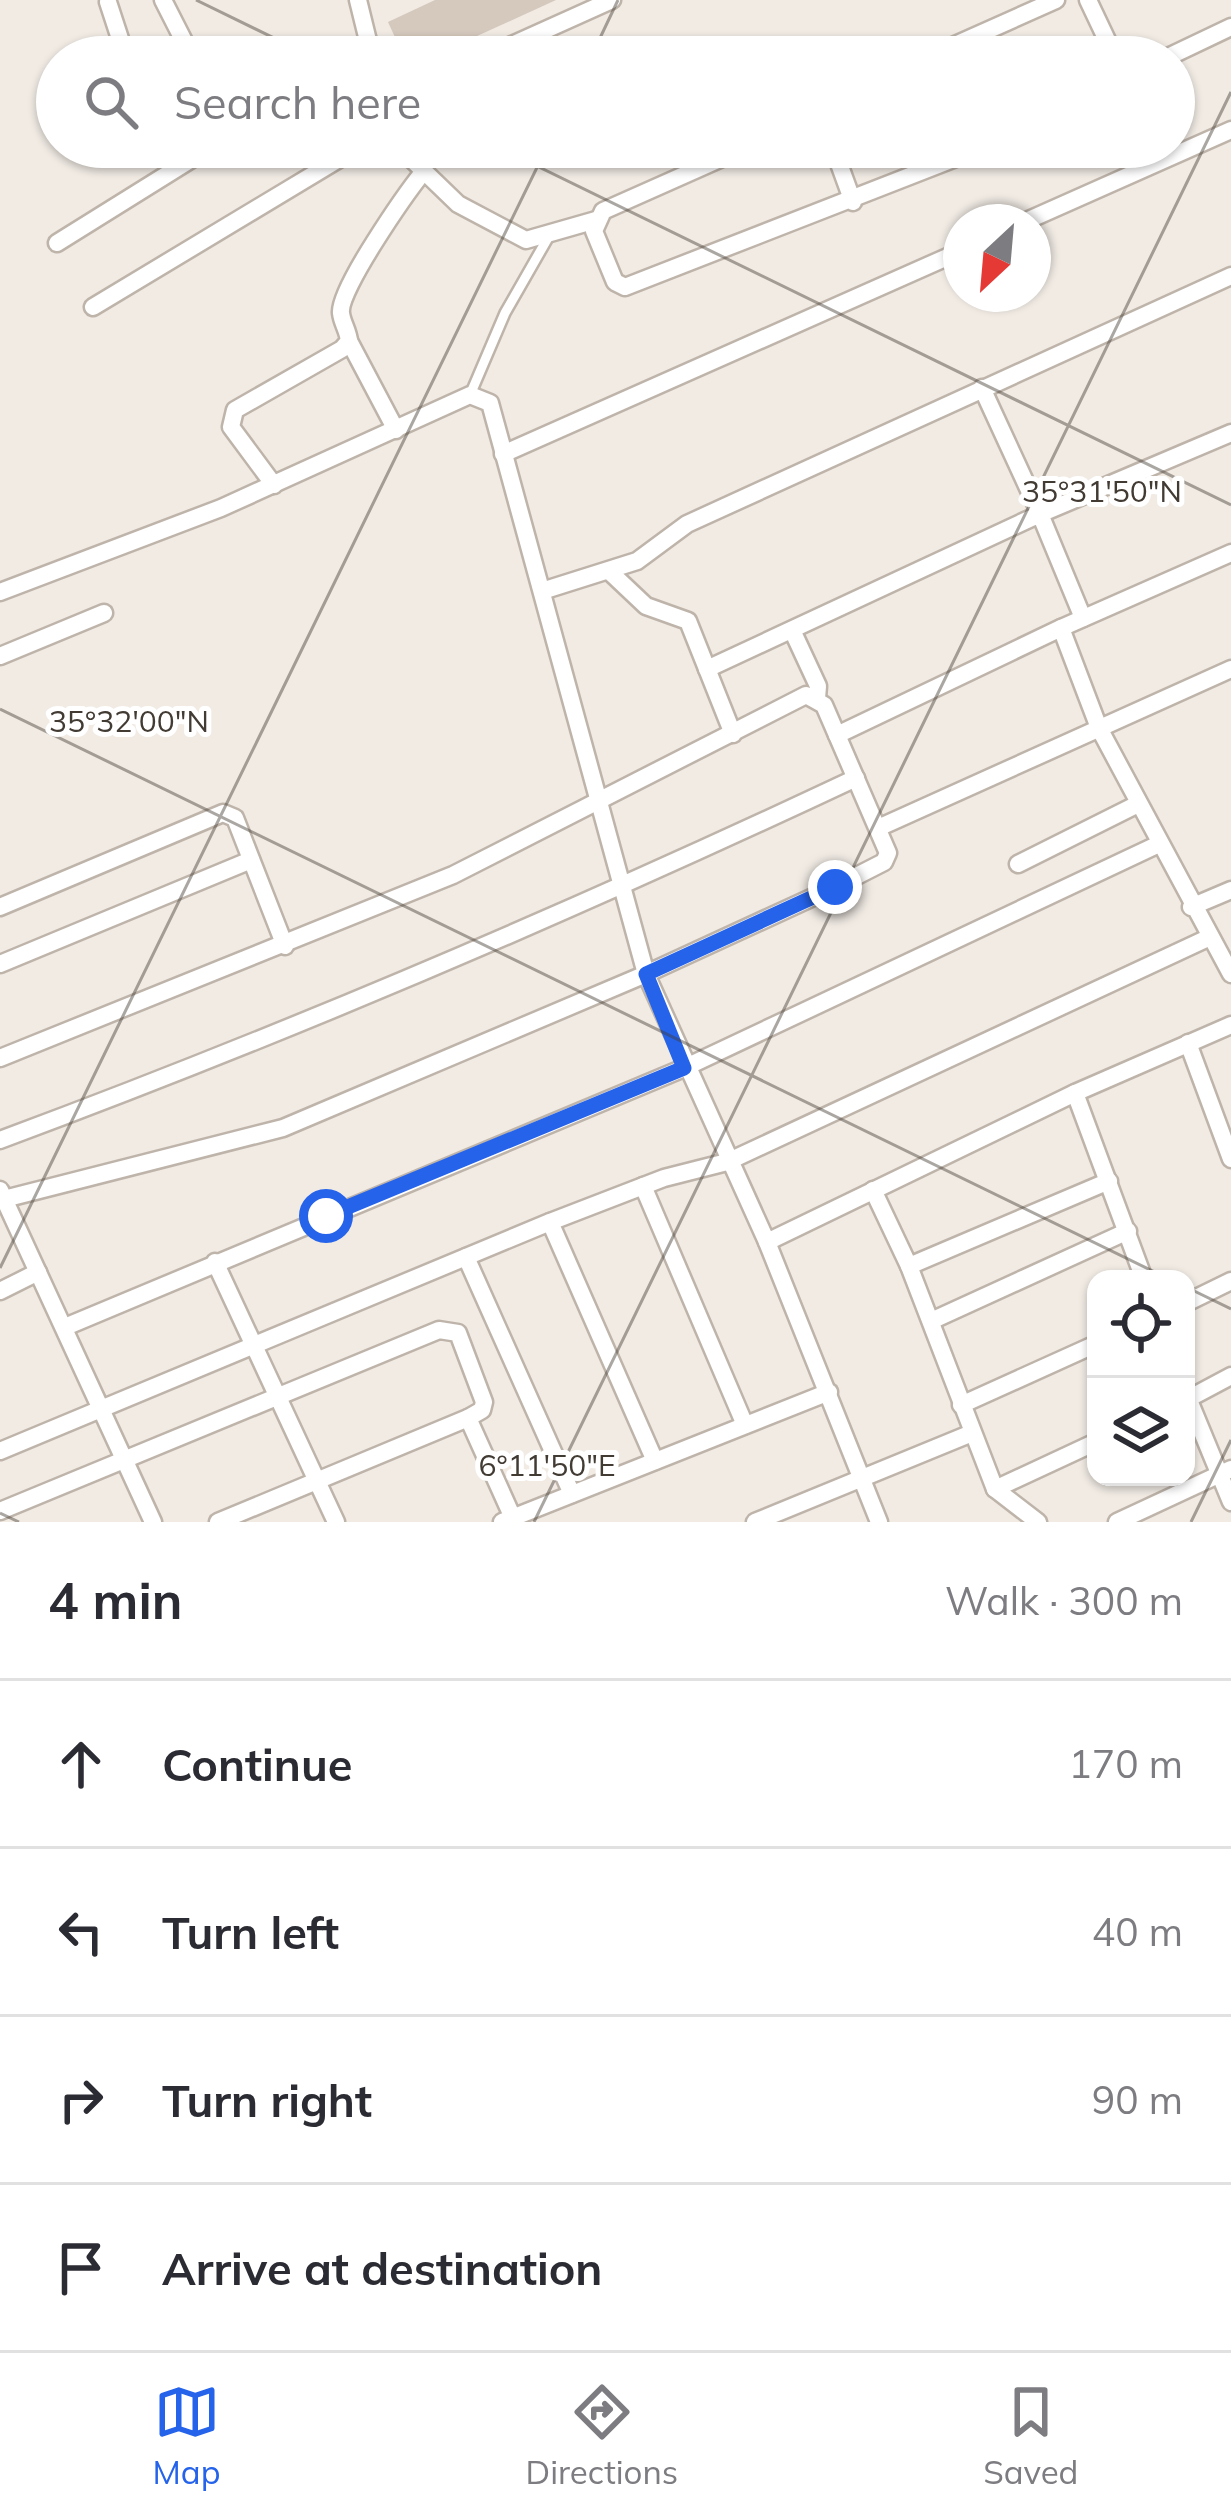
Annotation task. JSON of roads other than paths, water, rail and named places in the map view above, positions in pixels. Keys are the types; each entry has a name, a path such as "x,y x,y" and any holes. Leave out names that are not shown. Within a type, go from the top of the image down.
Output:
{"street":[{"path":"163,0 181,36"},
{"path":"532,36 612,0"},
{"path":"975,36 1056,0"},
{"path":"1088,0 1105,36"},
{"path":"360,1 368,36"},
{"path":"108,2 119,36"},
{"path":"1195,44 1231,27"},
{"path":"1195,146 1231,130"},
{"path":"57,243 177,168"},
{"path":"93,307 324,168"},
{"path":"421,168 458,204 526,240 596,220 624,201 699,168"},
{"path":"841,168 853,202"},
{"path":"596,220 594,231 615,282 625,287 934,168"},
{"path":"1051,210 1146,168"},
{"path":"396,430 340,316 345,296 392,211 424,171"},
{"path":"503,454 943,259"},
{"path":"542,591 610,572 647,555 687,524 1231,276"},
{"path":"274,485 231,427 235,410 349,340"},
{"path":"982,388 1083,618"},
{"path":"0,592 274,485 470,395 490,403 603,802 646,974 684,1068 767,1242 879,1522"},
{"path":"707,669 1040,514 1231,433"},
{"path":"837,735 1231,553"},
{"path":"610,572 646,606 688,621 733,734"},
{"path":"0,656 104,613"},
{"path":"1061,628 1099,728 1191,908 1231,974"},
{"path":"153,1522 2,1196 283,1128 646,974 884,862 888,853 817,698 818,686 792,630"},
{"path":"878,828 1231,669"},
{"path":"0,1058 453,875 806,695 817,698"},
{"path":"0,1140 252,1047 623,887 856,778"},
{"path":"1018,864 1138,804"},
{"path":"0,907 223,813 235,818 285,946"},
{"path":"64,1327 684,1068 1159,844"},
{"path":"0,964 251,860"},
{"path":"1191,908 1231,890"},
{"path":"0,1450 103,1412 550,1222 643,1186 727,1162 1208,938"},
{"path":"767,1242 1075,1093 1231,1025"},
{"path":"1188,1043 1231,1159"},
{"path":"1075,1093 1141,1270"},
{"path":"909,1266 1109,1181"},
{"path":"643,1186 745,1425"},
{"path":"874,1190 909,1266 995,1489 1038,1522"},
{"path":"550,1222 655,1461"},
{"path":"931,1321 1128,1231"},
{"path":"466,1257 572,1494"},
{"path":"215,1262 336,1522"},
{"path":"0,1291 38,1272"},
{"path":"1195,1299 1231,1281"},
{"path":"0,1511 449,1329 458,1333 484,1402 482,1410 218,1522"},
{"path":"961,1405 1087,1348"},
{"path":"1195,1393 1231,1376"},
{"path":"467,1418 508,1520 829,1392"},
{"path":"1195,1413 1225,1472 1231,1502"},
{"path":"755,1522 972,1433"},
{"path":"995,1489 1087,1446"},
{"path":"1117,1522 1225,1472"}],"lane":[{"path":"470,395 505,313 549,236"}]}
